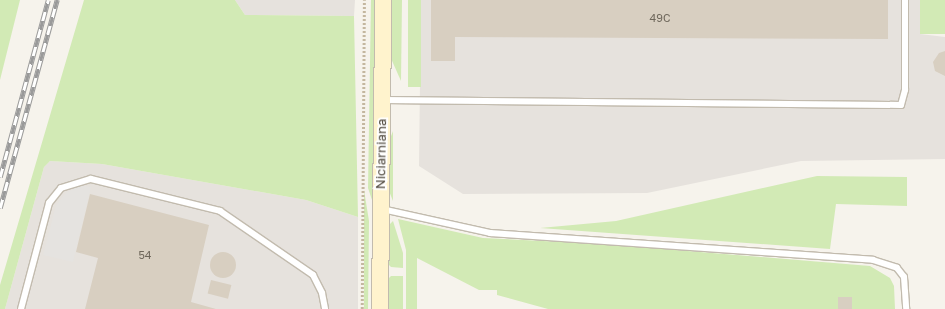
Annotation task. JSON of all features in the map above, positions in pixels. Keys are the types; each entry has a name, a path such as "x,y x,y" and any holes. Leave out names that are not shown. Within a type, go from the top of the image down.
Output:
{"street":[{"name":"Niciarniana","path":"380,309 383,0"}],"lane":[{"path":"382,100 901,105 905,90 905,0"},
{"path":"21,309 49,203 61,188 91,179 220,211 313,275 322,293 325,309"},
{"path":"381,209 494,233 873,260 897,268 904,277 906,309"}],"path":[{"path":"362,309 364,0"}],"shaded area":[{"path":"235,0 355,0 354,16 245,15"},
{"path":"421,0 920,0 920,34 945,37 945,159 801,161 647,193 463,194 419,166"},
{"path":"50,161 102,164 306,200 358,217 358,309 5,309 44,167"},
{"path":"81,185 91,187 73,262 43,255 56,205 67,192"}],"green space":[{"path":"0,0 20,0 0,80"},
{"path":"84,0 235,0 245,15 354,16 358,217 306,200 102,164 50,161 44,167 5,309 0,309 0,285"},
{"path":"371,0 376,0 374,206 368,188"},
{"path":"390,0 402,0 401,81 389,54"},
{"path":"408,0 421,0 421,87 408,87"},
{"path":"920,0 945,0 945,34 920,34"},
{"path":"393,131 393,201 389,191 388,144"},
{"path":"817,176 907,177 907,206 836,204 830,249 540,228 616,221"},
{"path":"364,190 369,221 368,309 364,309"},
{"path":"398,219 483,238 603,244 870,266 890,278 894,286 895,309 548,309 497,295 497,290 479,290 417,258 417,309 406,309 406,250"},
{"path":"393,221 403,253 403,268 391,267 387,263 388,226"},
{"path":"391,276 403,276 403,309 387,309 387,280"}],"building":[{"path":"431,0 888,0 888,39 455,37 455,61 431,61"},
{"path":"945,51 945,76 935,71 933,62 939,53"},
{"path":"90,194 209,225 191,302 216,309 85,309 98,258 76,252"},
{"path":"223,252 232,256 236,265 232,274 223,278 214,274 210,265 214,256"},
{"path":"211,280 231,285 228,299 208,294"},
{"path":"838,297 852,297 852,309 838,309"}],"railway":[{"path":"0,177 48,0"},
{"path":"0,208 57,0"}]}
